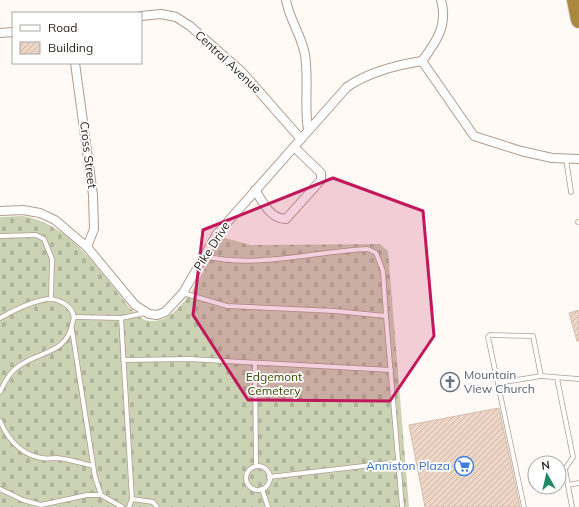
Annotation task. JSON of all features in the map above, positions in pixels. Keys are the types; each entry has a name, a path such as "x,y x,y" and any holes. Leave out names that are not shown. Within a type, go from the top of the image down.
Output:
{"highway":[{"path":"575,0 579,20"}],"street":[{"path":"286,0 305,54 308,78 306,118 308,130"},
{"path":"441,0 444,24 437,41 422,61 474,136 521,151 552,158 579,159"},
{"name":"Central Avenue","path":"142,16 161,14 176,17 190,26 242,72 300,138"},
{"path":"0,33 12,32"},
{"name":"Pike Drive","path":"146,313 157,315 165,312 183,293 217,234 254,190 347,87 360,78 384,70 422,61"},
{"name":"Cross Street","path":"75,64 93,195 94,229 87,247"},
{"path":"254,190 271,213 278,219 286,220 321,180 321,173 294,147"},
{"path":"0,211 23,210 40,213 55,220 87,247 135,305 146,313"}],"lane":[{"path":"566,158 571,192"},
{"path":"0,236 36,235 44,239 52,260 51,298"},
{"path":"204,256 219,259 284,258 368,248 376,253 383,271 402,507"},
{"path":"183,293 227,306 328,310 386,316"},
{"path":"0,318 26,304 51,298 65,304 72,311 74,317 72,330 93,466 101,495"},
{"path":"74,317 121,318 146,313"},
{"path":"121,318 132,499 129,507"},
{"path":"0,392 6,378 15,369 22,364 53,351 66,339 72,330"},
{"path":"524,507 488,337 490,335 533,336 541,376"},
{"path":"123,360 189,360 390,370"},
{"path":"255,363 256,466"},
{"path":"498,383 541,376 579,379"},
{"path":"557,378 574,457"},
{"path":"0,421 13,444 31,455 42,458 58,458 93,466"},
{"path":"572,507 565,469 574,457 579,456"},
{"path":"269,477 398,462"},
{"path":"256,466 263,467 269,477 268,484 262,489 251,487 246,481 247,473 256,466"},
{"path":"568,485 579,483"},
{"path":"0,489 41,505 50,505 87,495 101,495 122,507"},
{"path":"262,489 268,507"},
{"path":"132,499 153,502 157,507"}],"highlighted area":[{"path":"333,178 423,211 434,336 390,401 248,400 193,315 203,230"}],"green space":[{"name":"Edgemont Cemetery","path":"23,216 39,220 65,235 88,256 126,304 139,317 151,321 160,320 167,317 182,305 201,276 222,237 250,245 380,244 388,251 409,507 0,507 0,217"}],"building":[{"path":"579,310 579,341 577,341 569,313"},
{"name":"Anniston Plaza","path":"499,408 520,507 425,507 409,425"}],"place":[{"name":"Mountain View Church","path":"450,382"},
{"name":"Anniston Plaza","path":"464,466"}]}
